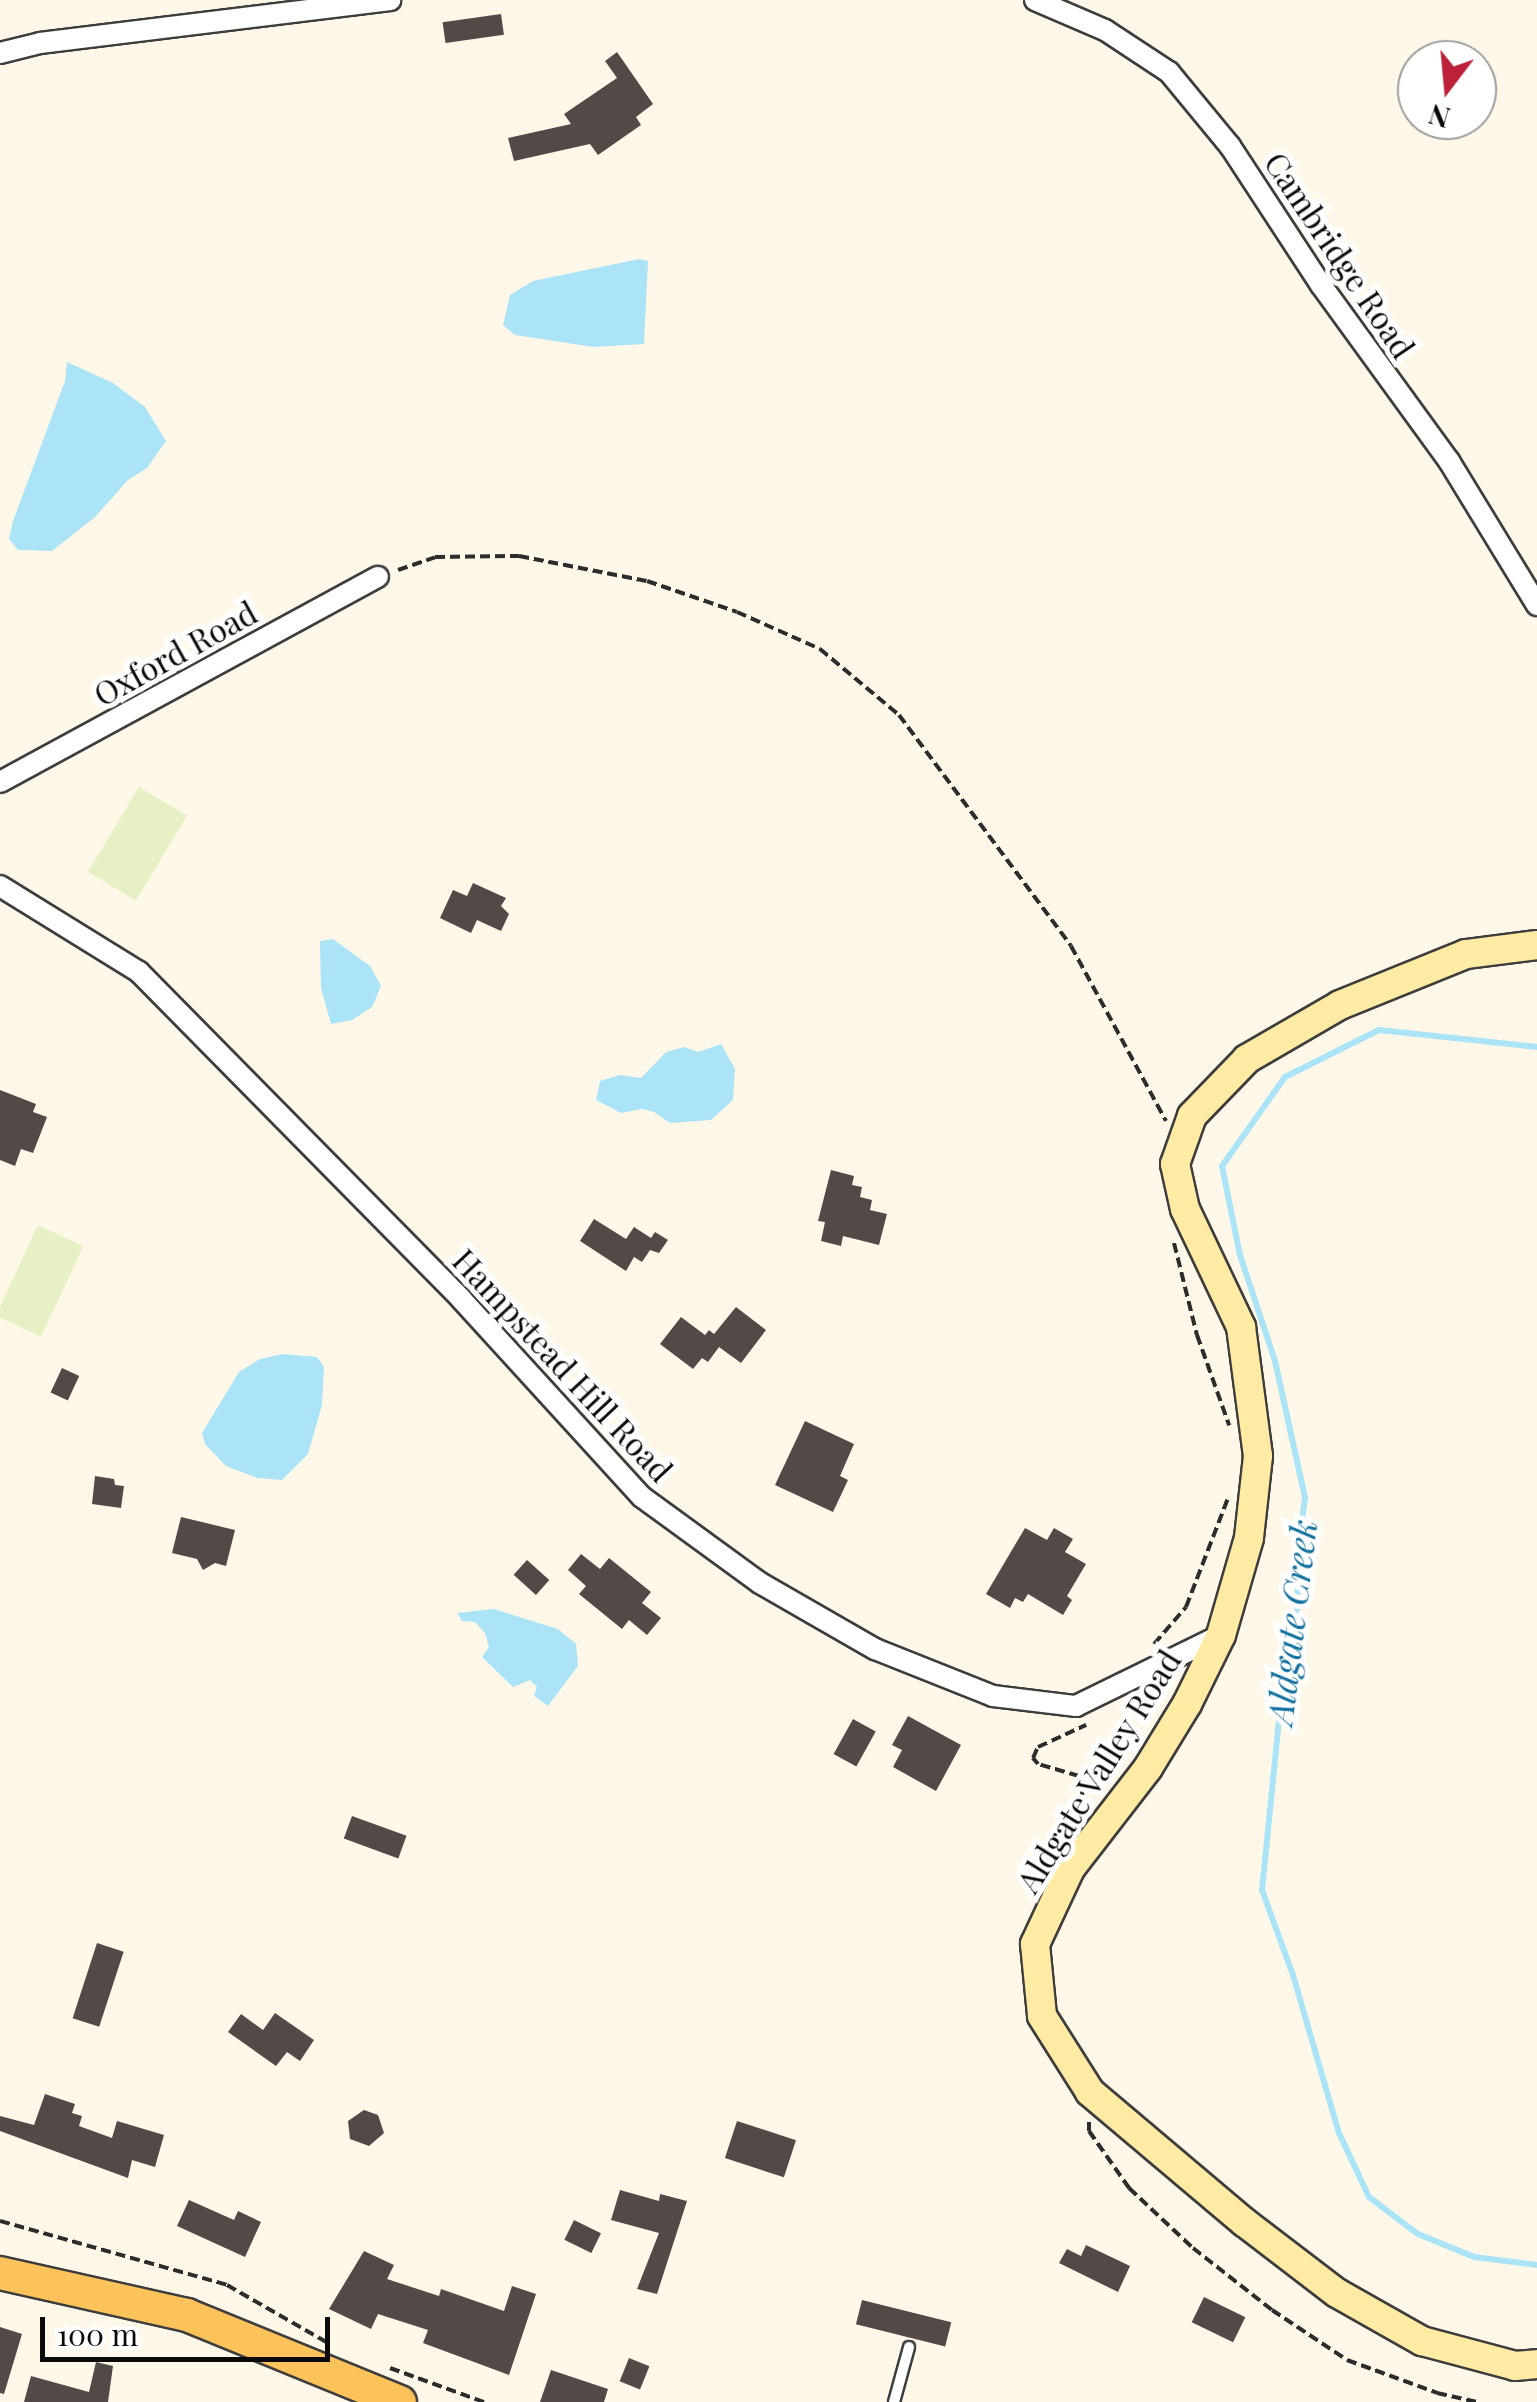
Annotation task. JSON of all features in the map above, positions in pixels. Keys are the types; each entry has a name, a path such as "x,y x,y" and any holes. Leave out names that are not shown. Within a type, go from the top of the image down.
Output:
{"main road":[{"path":"0,2273 187,2315 400,2402"}],"street":[{"path":"0,53 40,43 390,0"},
{"name":"Cambridge Road","path":"1035,0 1104,30 1169,72 1230,146 1321,285 1449,462 1537,605"},
{"name":"Oxford Road","path":"0,782 378,577"},
{"name":"Hampstead Hill Road","path":"0,886 140,972 461,1298 642,1498 760,1583 875,1649 993,1696 1076,1706 1221,1635"},
{"name":"Aldgate Valley Road","path":"1537,945 1466,954 1340,1005 1247,1059 1192,1116 1175,1164 1185,1209 1241,1326 1258,1456 1249,1538 1221,1635 1168,1736 1070,1869 1035,1944 1042,2016 1090,2092 1337,2293 1422,2341 1515,2366 1537,2364"}],"lane":[{"path":"894,2402 909,2347"}],"path":[{"path":"378,577 435,558 519,556 647,580 737,612 820,649 899,714 1072,946 1181,1147"},
{"path":"1185,1209 1174,1218 1174,1243 1197,1335 1230,1430"},
{"path":"1152,1646 1186,1607 1232,1487"},
{"path":"1090,1722 1038,1747 1032,1758 1038,1764 1079,1776 1093,1839"},
{"path":"1090,2092 1089,2132 1129,2188 1193,2248 1347,2360 1437,2393 1477,2402"},
{"path":"0,2220 226,2285 333,2346"},
{"path":"378,2364 484,2402"}],"green space":[{"path":"139,787 187,816 136,901 88,872"},
{"path":"38,1225 83,1246 41,1337 0,1318 0,1306"}],"water":[{"path":"639,259 648,261 644,344 593,347 515,335 503,325 510,295 533,281"},
{"path":"67,362 113,383 145,407 166,441 147,468 128,480 95,517 52,551 18,550 9,539 13,521 65,381"},
{"path":"333,939 370,966 381,986 372,1007 352,1020 331,1024 321,988 320,941"},
{"path":"721,1044 735,1069 733,1100 711,1120 670,1123 654,1112 642,1109 621,1113 596,1100 600,1081 620,1075 641,1078 666,1052 684,1047 698,1052"},
{"path":"283,1354 317,1357 324,1367 322,1405 308,1454 282,1480 257,1478 226,1466 205,1444 202,1433 239,1372 260,1359"},
{"path":"494,1609 558,1629 576,1644 578,1666 548,1706 534,1696 537,1687 530,1680 513,1687 482,1657 489,1647 485,1633 475,1622 462,1621 457,1613"}],"building":[{"path":"501,14 504,35 445,43 443,22"},
{"path":"617,52 653,104 636,117 641,125 598,155 590,144 514,161 508,138 571,124 564,114 617,78 605,61"},
{"path":"473,883 506,898 501,906 509,914 501,931 477,920 471,933 440,918 453,890 467,896"},
{"path":"0,1090 36,1104 33,1112 47,1117 33,1153 21,1149 15,1166 0,1160"},
{"path":"831,1170 854,1176 852,1185 862,1187 860,1197 872,1200 870,1210 887,1214 879,1245 843,1236 841,1246 821,1241 825,1222 818,1221"},
{"path":"594,1219 626,1239 634,1227 651,1238 655,1232 668,1240 659,1253 650,1250 642,1262 634,1257 626,1271 580,1241"},
{"path":"736,1307 766,1330 741,1363 719,1347 708,1362 702,1358 693,1369 660,1344 681,1317 705,1335 709,1330 714,1334"},
{"path":"62,1368 79,1376 68,1401 51,1392"},
{"path":"805,1421 854,1444 840,1476 848,1480 833,1512 775,1485"},
{"path":"95,1476 114,1479 115,1485 124,1486 121,1508 92,1504"},
{"path":"181,1517 235,1530 226,1566 215,1563 203,1570 197,1559 172,1553"},
{"path":"1025,1528 1047,1540 1054,1528 1073,1539 1065,1552 1086,1564 1067,1596 1072,1600 1063,1615 1028,1594 1023,1602 1015,1598 1010,1608 986,1594"},
{"path":"581,1554 600,1569 609,1558 651,1592 642,1603 661,1618 647,1635 629,1620 622,1629 579,1594 586,1586 568,1570"},
{"path":"527,1560 549,1580 536,1595 514,1575"},
{"path":"908,1716 961,1745 936,1791 893,1767 902,1750 892,1745"},
{"path":"853,1719 876,1732 856,1767 834,1754"},
{"path":"352,1816 407,1836 398,1858 344,1839"},
{"path":"97,1943 124,1952 99,2027 73,2018"},
{"path":"275,2013 314,2040 300,2061 287,2052 276,2066 228,2032 241,2014 263,2030"},
{"path":"45,2094 75,2104 72,2113 82,2116 79,2126 112,2138 117,2121 164,2135 155,2167 132,2160 128,2178 0,2131 0,2116 34,2125"},
{"path":"364,2110 378,2115 384,2133 369,2146 350,2139 348,2121"},
{"path":"737,2121 796,2140 784,2177 725,2158"},
{"path":"620,2190 659,2201 660,2194 687,2201 657,2294 637,2289 659,2233 611,2220"},
{"path":"189,2200 234,2220 238,2211 261,2222 245,2257 177,2226"},
{"path":"574,2220 601,2233 591,2253 564,2240"},
{"path":"1086,2245 1130,2266 1118,2292 1059,2263 1067,2249 1081,2256"},
{"path":"364,2251 394,2265 387,2279 439,2296 441,2289 504,2311 512,2286 536,2294 509,2375 423,2343 428,2330 378,2314 371,2329 329,2309"},
{"path":"1204,2297 1245,2317 1233,2342 1192,2322"},
{"path":"862,2300 951,2322 945,2347 856,2324"},
{"path":"0,2327 22,2334 4,2394 0,2393"},
{"path":"629,2358 649,2366 640,2389 620,2381"},
{"path":"96,2362 113,2366 108,2402 24,2402 31,2376 89,2392"},
{"path":"551,2370 608,2389 604,2402 540,2402"}],"waterway":[{"name":"Aldgate Creek","path":"1537,1047 1379,1030 1285,1077 1222,1166 1240,1255 1275,1361 1305,1498 1298,1548 1297,1631 1279,1720 1262,1890 1293,1975 1339,2133 1369,2197 1418,2234 1474,2257 1537,2265"}]}
